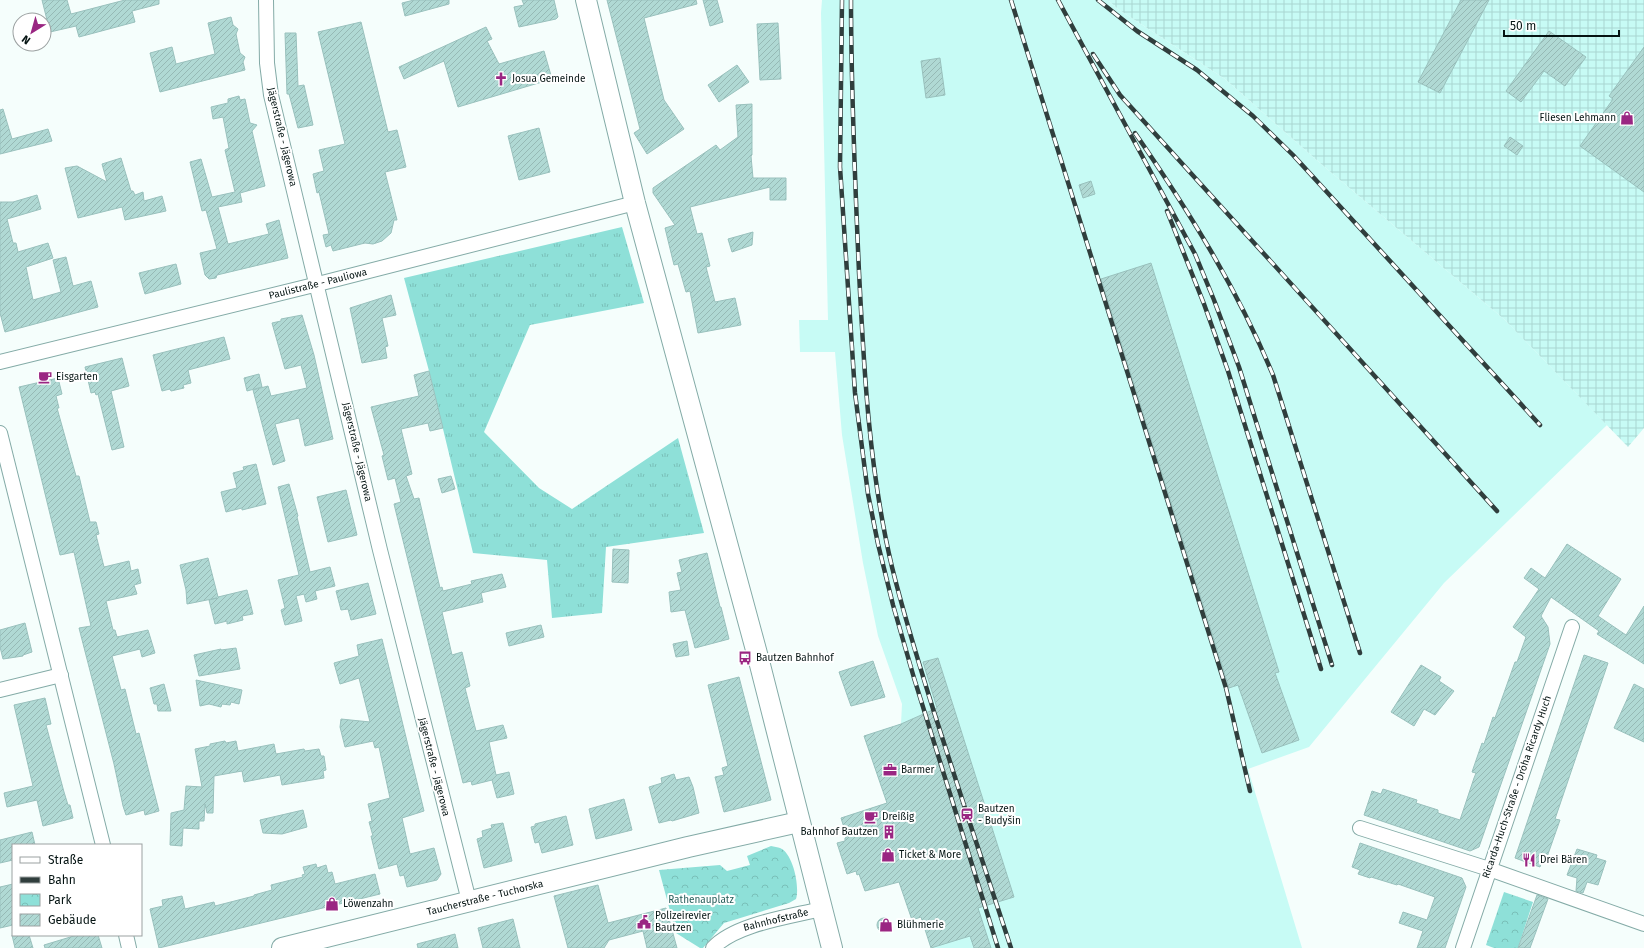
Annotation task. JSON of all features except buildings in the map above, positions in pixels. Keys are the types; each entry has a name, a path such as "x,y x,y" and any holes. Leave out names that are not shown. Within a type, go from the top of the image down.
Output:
{"street":[{"name":"Jägerstraße - Jägerowa","path":"266,0 267,63 271,95 318,284 380,550 469,901"},
{"path":"586,0 635,203 727,540 832,948"},
{"name":"Paulistraße - Pauliowa","path":"0,362 318,284 635,203"},
{"path":"0,433 103,844"},
{"name":"Ricarda-Huch-Straße - Dróha Ricardy Huch","path":"1464,948 1489,869 1572,627"},
{"path":"0,690 61,675"},
{"name":"Taucherstraße - Tuchorska","path":"282,948 688,847 799,822"},
{"path":"1360,828 1489,869 1644,924"},
{"name":"Bahnhofstraße","path":"713,948 722,939 739,929 821,909"},
{"path":"126,936 129,948"}],"shaded area":[{"path":"822,0 1108,0 1118,9 1225,79 1320,163 1505,320 1607,425 1444,583 1309,747 1248,769 1302,948 931,948 921,917 912,920 906,902 911,900 904,880 865,891 859,874 857,875 845,838 847,837 841,818 887,803 864,736 901,724 902,704 878,636 863,563 842,435 835,352 800,352 799,320 828,320 821,13"},
{"path":"1108,0 1644,0 1644,428 1628,447 1505,320 1320,163 1225,79 1118,9"}],"green space":[{"path":"622,227 644,303 530,325 484,432 539,488 572,509 678,438 704,533 606,547 602,613 552,618 547,560 473,553 429,371 404,278"},
{"name":"Rathenauplatz","path":"771,846 785,851 789,856 796,879 796,899 789,903 724,923 703,948 700,948 676,933 659,870 720,865 727,871 750,865 747,856"},
{"path":"1504,892 1533,902 1518,948 1494,948 1486,945"}],"railway":[{"path":"842,0 840,167 855,393 868,494 878,544 893,605 914,678 998,948"},
{"path":"851,0 854,136 861,309 869,420 884,531 892,567 912,640 943,742 1011,948"},
{"path":"1011,0 1226,688 1250,791"},
{"path":"1058,0 1195,254 1214,300 1239,367 1332,665"},
{"path":"1098,0 1137,31 1197,70 1253,116 1293,155 1540,425"},
{"path":"1093,54 1120,95 1497,511"},
{"path":"1135,133 1174,191 1210,250 1244,311 1273,375 1360,653"},
{"path":"1167,211 1204,304 1228,371 1321,669"}],"place":[{"name":"Josua Gemeinde","path":"501,79"},
{"name":"Fliesen Lehmann","path":"1627,118"},
{"name":"Eisgarten","path":"45,377"},
{"name":"Bautzen Bahnhof","path":"745,658"},
{"name":"Barmer","path":"890,770"},
{"name":"Bautzen - Budyšin","path":"967,815"},
{"name":"Dreißig","path":"871,817"},
{"name":"Bahnhof Bautzen","path":"889,832"},
{"name":"Ticket & More","path":"888,855"},
{"name":"Drei Bären","path":"1529,860"},
{"name":"Löwenzahn","path":"332,904"},
{"name":"Polizeirevier Bautzen","path":"644,922"},
{"name":"Blühmerie","path":"886,925"}]}
